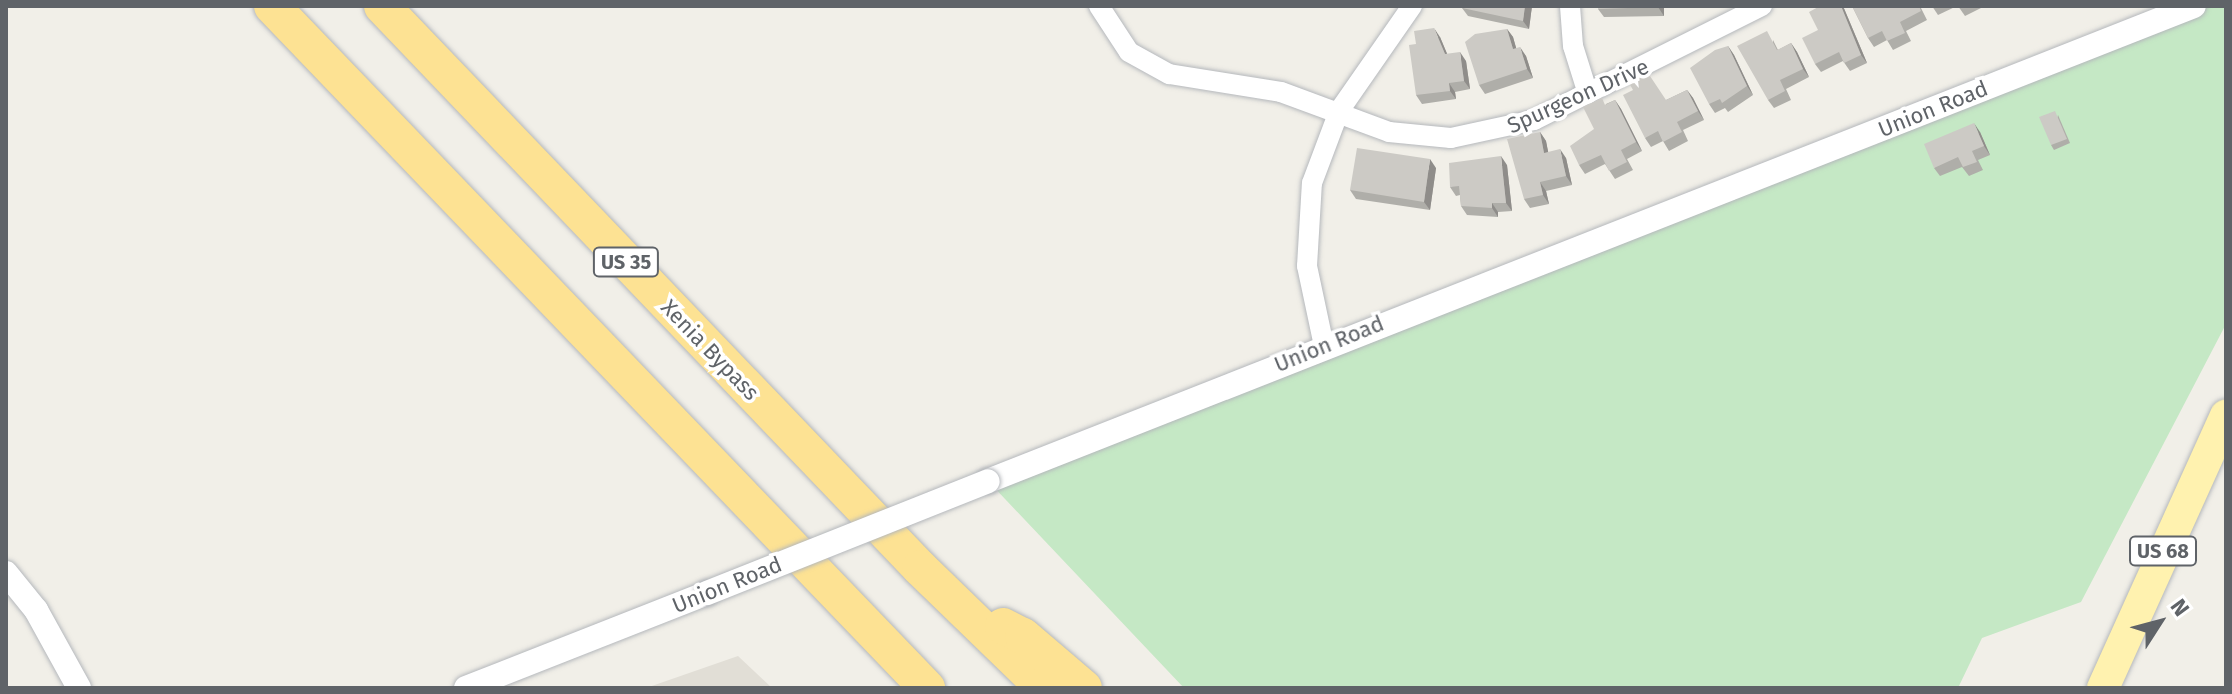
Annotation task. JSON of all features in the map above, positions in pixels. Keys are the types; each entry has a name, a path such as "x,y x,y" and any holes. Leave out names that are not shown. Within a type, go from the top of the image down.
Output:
{"highway":[{"path":"272,6 860,622 927,688"},
{"name":"Xenia Bypass","path":"382,6 957,604 1044,688"},
{"path":"957,604 1023,636 1084,688"},
{"path":"860,622 873,664 896,688"}],"main road":[{"name":"US 68","path":"2103,688 2226,415"}],"street":[{"name":"Spurgeon Drive","path":"1099,6 1129,52 1169,74 1281,92 1389,132 1451,138 1510,129 1588,94 1762,6"},
{"path":"1324,346 1311,294 1306,240 1312,183 1339,111 1412,6"},
{"path":"1570,6 1573,46 1588,94"},
{"name":"Union Road","path":"466,688 1324,346 2194,6"},
{"path":"6,573 36,610 79,688"}],"shaded area":[{"path":"738,656 772,688 646,688"}],"green space":[{"path":"2194,6 2226,6 2226,324 2081,602 1982,638 1958,688 1184,688 988,481"}],"building":[{"path":"1462,6 1525,6 1523,21"},
{"path":"1598,6 1658,6 1658,7 1598,9"},
{"path":"1820,6 1841,6 1861,55 1844,63 1839,52 1815,64 1802,38 1818,30 1809,12"},
{"path":"1852,6 1919,6 1921,11 1900,22 1905,33 1887,41 1882,31 1868,38"},
{"path":"1434,28 1445,54 1460,52 1464,81 1449,83 1450,91 1416,95 1409,45 1416,44 1414,31"},
{"path":"1507,29 1513,49 1520,47 1527,69 1479,85 1465,42 1475,34"},
{"path":"1767,31 1777,50 1791,43 1803,69 1780,80 1785,91 1768,100 1737,46"},
{"path":"1728,46 1747,86 1722,103 1720,99 1709,104 1690,68 1715,50"},
{"path":"1648,73 1666,100 1687,90 1698,111 1677,122 1682,132 1663,142 1658,131 1645,138 1623,95 1633,90 1629,83"},
{"path":"1602,98 1605,105 1615,100 1636,142 1621,150 1627,162 1609,171 1601,155 1579,165 1570,146 1594,129 1583,107"},
{"path":"2055,111 2067,139 2051,145 2039,117"},
{"path":"1974,123 1984,146 1972,151 1977,162 1963,167 1958,157 1934,168 1924,144"},
{"path":"1540,132 1544,153 1560,149 1566,176 1540,182 1543,195 1524,199 1507,139"},
{"path":"1357,148 1430,159 1424,202 1350,190"},
{"path":"1501,156 1506,203 1492,203 1492,208 1461,206 1459,186 1450,187 1449,163"}]}
